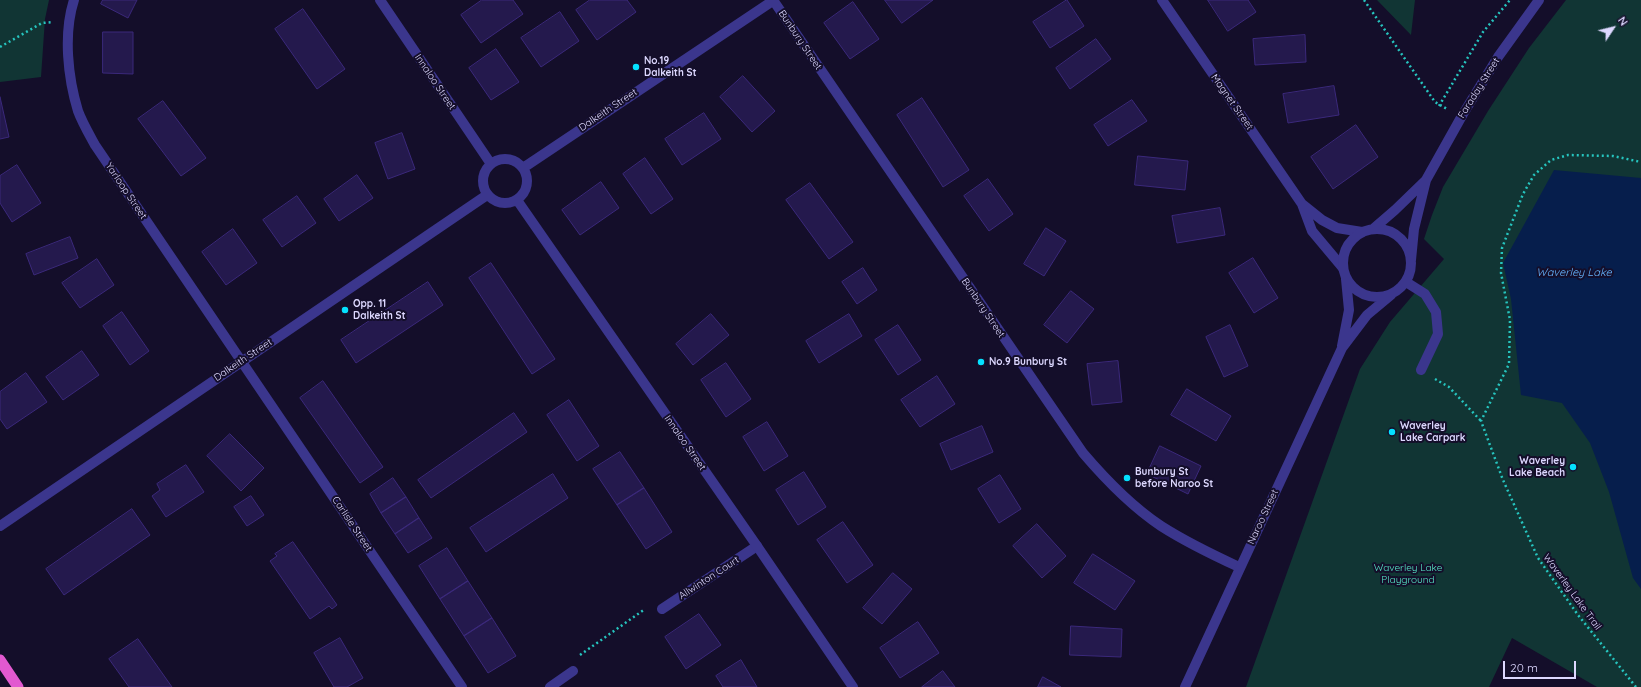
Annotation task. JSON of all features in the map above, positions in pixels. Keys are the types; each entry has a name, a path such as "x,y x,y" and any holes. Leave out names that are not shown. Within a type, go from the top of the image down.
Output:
{"highway":[{"path":"0,660 18,687"}],"street":[{"name":"Yarloop Street","path":"74,0 69,30 68,56 71,80 79,112 98,150 242,361"},
{"name":"Innaloo Street","path":"380,0 491,164"},
{"name":"Dalkeith Street","path":"523,168 773,0"},
{"name":"Bunbury Street","path":"773,0 1083,453 1105,479 1130,503 1161,526 1207,552 1239,567"},
{"name":"Magnet Street","path":"1162,0 1302,204 1312,231 1343,268"},
{"name":"Faraday Street","path":"1411,260 1414,229 1426,180 1462,114 1498,57 1539,0"},
{"path":"504,159 518,163 523,168 527,181 523,195 511,203 503,204 495,202 487,195 482,184 482,176 485,169 491,164 497,160 504,159"},
{"name":"Faraday Street","path":"1373,229 1426,180"},
{"name":"Dalkeith Street","path":"0,526 487,195"},
{"name":"Innaloo Street","path":"517,200 853,687"},
{"name":"Magnet Street","path":"1302,204 1322,220 1337,228 1362,232"},
{"path":"1373,229 1384,229 1394,233 1403,240 1408,250 1411,260 1410,271 1406,282 1400,289 1391,295 1372,297 1363,294 1353,288 1346,279 1343,268 1343,257 1346,247 1353,238 1362,232 1373,229"},
{"name":"Naroo Street","path":"1342,348 1349,310 1346,279"},
{"path":"1406,282 1425,294 1436,312 1438,334 1421,370"},
{"name":"Naroo Street","path":"1185,687 1239,567 1342,348 1367,315 1391,295"},
{"name":"Carlisle Street","path":"242,361 462,687"},
{"name":"Allwinton Court","path":"662,610 757,546"},
{"path":"550,687 573,671"}],"path":[{"path":"1364,0 1435,102 1439,106 1462,114"},
{"path":"1439,106 1483,32 1510,0"},
{"path":"0,47 42,23 53,22"},
{"path":"1421,370 1449,387 1481,421 1509,364 1510,320 1502,273 1502,248 1523,194 1534,175 1551,160 1568,155 1613,156 1641,162"},
{"name":"Waverley Lake Trail","path":"1481,421 1503,480 1538,558 1578,615 1636,687"},
{"path":"574,659 649,606"}],"green space":[{"path":"0,0 49,0 45,19 41,77 0,82"},
{"path":"1377,0 1415,0 1411,35"},
{"name":"Waverley Lake Playground","path":"1566,0 1641,0 1641,687 1597,687 1512,638 1489,687 1246,687 1360,369 1390,322 1444,259 1424,239 1443,187 1488,111 1529,48"}],"water":[{"name":"Waverley Lake","path":"1554,170 1641,178 1641,589 1633,578 1609,492 1590,443 1562,403 1521,395 1511,299 1503,263"}],"building":[{"path":"103,0 137,0 128,18 101,4"},
{"path":"482,0 513,0 523,14 481,43 461,15"},
{"path":"590,0 627,0 636,12 597,40 576,10"},
{"path":"885,0 933,0 902,23"},
{"path":"1067,0 1084,26 1050,48 1033,22"},
{"path":"1208,0 1248,0 1256,12 1228,31"},
{"path":"853,2 879,39 850,59 824,23"},
{"path":"303,9 345,69 317,89 275,29"},
{"path":"560,12 579,41 541,67 521,38"},
{"path":"103,32 133,32 133,74 103,73"},
{"path":"1305,35 1306,62 1255,65 1253,39"},
{"path":"1096,39 1111,59 1070,89 1056,68"},
{"path":"496,49 519,82 491,100 469,68"},
{"path":"743,76 775,111 752,132 720,97"},
{"path":"1334,86 1339,115 1288,123 1283,94"},
{"path":"0,97 9,137 0,139"},
{"path":"922,98 969,170 943,187 897,115"},
{"path":"1132,100 1147,121 1108,146 1094,125"},
{"path":"163,101 206,158 181,176 138,119"},
{"path":"704,113 721,139 682,165 665,139"},
{"path":"1356,125 1378,157 1333,189 1311,157"},
{"path":"402,133 415,169 388,179 375,143"},
{"path":"1138,156 1188,161 1185,190 1135,185"},
{"path":"645,158 673,199 651,214 623,174"},
{"path":"17,165 41,203 12,222 0,203 0,176"},
{"path":"357,175 373,198 339,221 324,199"},
{"path":"988,179 1013,214 989,231 964,196"},
{"path":"601,182 619,208 580,235 562,210"},
{"path":"810,183 853,242 829,259 786,200"},
{"path":"297,196 316,223 282,247 263,220"},
{"path":"1220,208 1225,235 1177,243 1172,216"},
{"path":"1046,228 1066,241 1044,276 1024,264"},
{"path":"233,229 257,263 226,285 202,252"},
{"path":"70,237 78,258 34,275 26,254"},
{"path":"1253,258 1278,298 1254,313 1229,273"},
{"path":"97,259 114,285 80,308 62,283"},
{"path":"491,263 555,359 532,374 469,278"},
{"path":"863,268 877,290 857,304 842,282"},
{"path":"428,282 443,305 356,363 341,340"},
{"path":"1071,291 1094,309 1067,343 1044,325"},
{"path":"122,312 149,351 130,365 103,326"},
{"path":"711,314 729,335 693,365 676,344"},
{"path":"849,314 862,336 819,363 806,341"},
{"path":"898,325 921,360 898,375 875,340"},
{"path":"1230,325 1248,366 1224,377 1206,337"},
{"path":"82,351 99,375 63,400 46,377"},
{"path":"1118,361 1122,402 1092,405 1087,364"},
{"path":"726,363 751,399 726,417 701,380"},
{"path":"26,373 47,402 7,429 0,419 0,392"},
{"path":"937,376 955,404 920,427 901,400"},
{"path":"323,381 383,467 360,483 300,398"},
{"path":"1187,389 1231,416 1216,441 1171,415"},
{"path":"569,400 599,446 577,461 547,415"},
{"path":"514,413 527,432 431,498 418,480"},
{"path":"767,422 788,456 764,471 743,437"},
{"path":"982,426 993,452 951,470 940,444"},
{"path":"230,434 264,468 241,491 207,456"},
{"path":"1160,446 1201,466 1188,494 1147,474"},
{"path":"620,452 644,488 617,505 593,469"},
{"path":"186,465 204,492 166,517 152,496 160,490 157,484"},
{"path":"804,472 826,507 798,525 776,490"},
{"path":"553,474 568,498 486,552 470,528"},
{"path":"1000,475 1021,509 999,523 978,489"},
{"path":"393,478 406,497 381,513 370,494"},
{"path":"644,488 672,532 646,549 617,505"},
{"path":"251,496 264,515 247,526 234,507"},
{"path":"406,497 419,518 395,534 381,513"},
{"path":"132,509 150,535 64,595 46,569"},
{"path":"419,518 432,538 408,553 395,534"},
{"path":"843,522 873,565 847,583 817,540"},
{"path":"1037,524 1066,556 1042,578 1013,546"},
{"path":"293,542 337,605 332,609 329,606 310,619 270,561 277,556 275,554"},
{"path":"447,548 468,581 440,599 419,566"},
{"path":"1093,554 1135,581 1115,610 1074,583"},
{"path":"893,573 912,589 882,624 863,608"},
{"path":"468,581 492,618 464,636 440,599"},
{"path":"699,614 721,645 686,669 665,637"},
{"path":"492,618 516,656 488,673 464,636"},
{"path":"918,622 939,653 900,678 880,648"},
{"path":"1071,626 1122,629 1121,657 1070,655"},
{"path":"340,638 363,678 347,687 334,687 314,653"},
{"path":"138,639 172,687 129,687 109,659"},
{"path":"741,660 757,687 723,687 716,676"},
{"path":"943,671 955,687 922,687"},
{"path":"1043,677 1061,687 1038,687"}],"place":[{"name":"No.19 Dalkeith St","path":"636,67"},
{"name":"Opp. 11 Dalkeith St","path":"345,310"},
{"name":"No.9 Bunbury St","path":"981,362"},
{"name":"Waverley Lake Carpark","path":"1392,432"},
{"name":"Waverley Lake Beach","path":"1573,467"},
{"name":"Bunbury St before Naroo St","path":"1127,478"}]}
